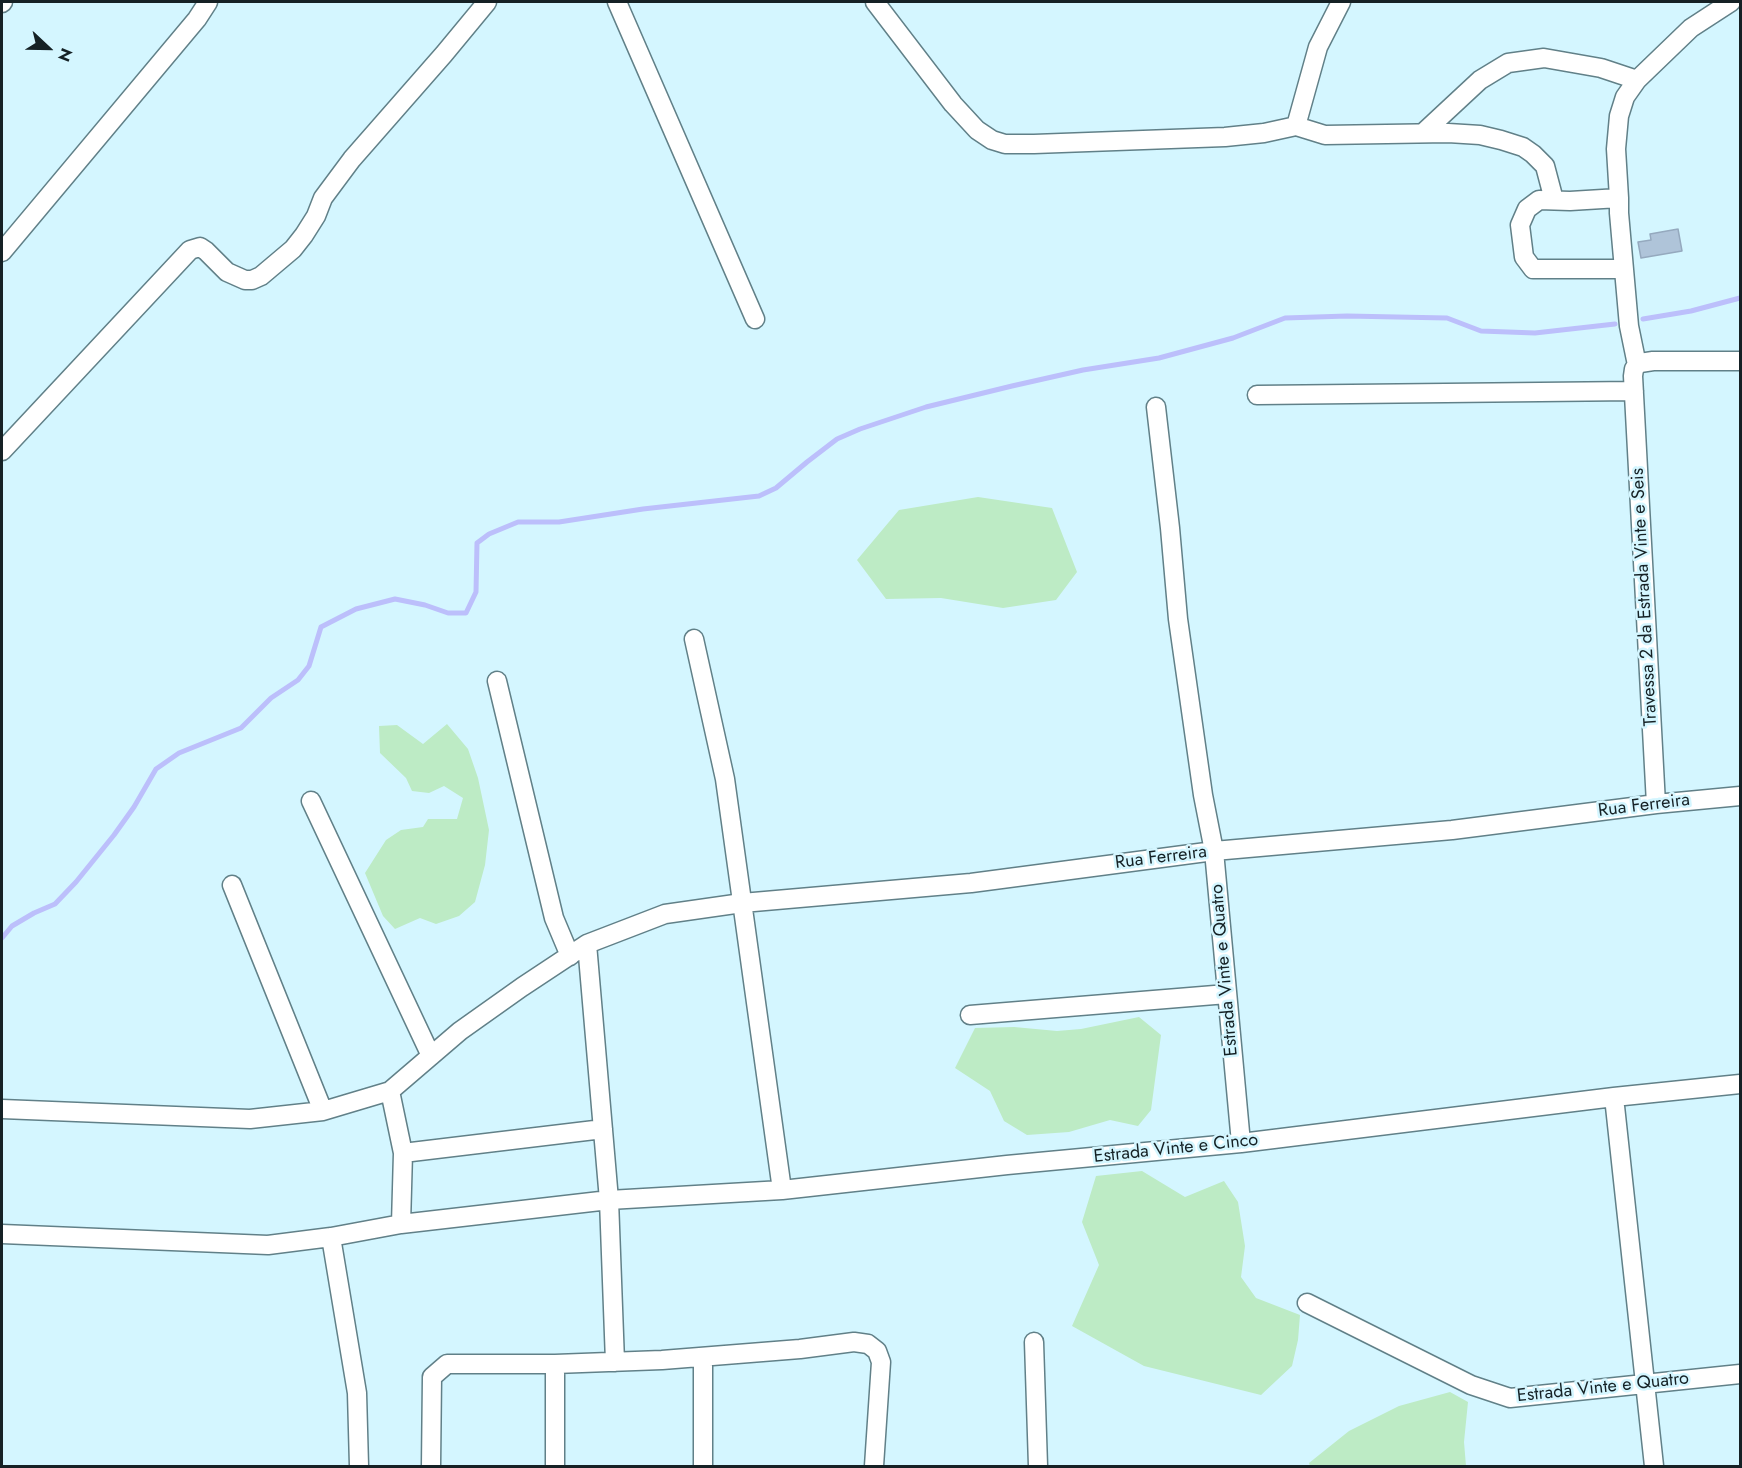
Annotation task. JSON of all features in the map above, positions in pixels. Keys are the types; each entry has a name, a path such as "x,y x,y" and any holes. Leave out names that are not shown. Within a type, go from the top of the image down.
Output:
{"street":[{"path":"2,252 197,19 208,2"},
{"path":"2,451 190,250 200,247 227,272 252,280 261,276 293,249 316,216 323,198 352,159 487,2"},
{"path":"616,2 755,319"},
{"path":"875,2 953,104 977,130 992,140 1005,144 1225,137 1264,133 1296,126 1324,135 1423,133 1480,135 1523,147 1533,154 1545,166 1554,200"},
{"path":"1296,126 1318,47 1341,2"},
{"name":"Travessa 2 da Estrada Vinte e Seis","path":"1656,804 1633,376 1637,365 1629,326 1618,213 1616,149 1619,116 1625,97 1637,80 1691,28 1731,2"},
{"path":"1423,133 1480,80 1508,63 1544,58 1601,68 1637,80"},
{"path":"1619,198 1539,200 1527,209 1520,225 1524,257 1533,269 1624,269"},
{"path":"1637,365 1653,361 1740,361"},
{"path":"1257,395 1634,391"},
{"name":"Estrada Vinte e Quatro","path":"1156,407 1179,620 1203,795 1214,851 1241,1143"},
{"path":"694,639 725,779 782,1190"},
{"path":"497,681 554,918 570,956"},
{"name":"Rua Ferreira","path":"390,1091 460,1031 587,944 665,914 742,903 971,883 1214,851 1452,830 1656,804 1740,796"},
{"path":"311,801 431,1056"},
{"path":"232,885 322,1111"},
{"path":"587,944 609,1200 615,1362"},
{"path":"970,1015 1227,994"},
{"name":"Estrada Vinte e Cinco","path":"2,1234 268,1245 331,1237 401,1224 609,1200 782,1190 1007,1165 1241,1143 1614,1097 1740,1084"},
{"path":"2,1109 250,1119 322,1111 390,1091 403,1152 401,1224"},
{"path":"1614,1097 1654,1467"},
{"path":"403,1152 603,1129"},
{"path":"331,1237 357,1393 359,1467"},
{"name":"Estrada Vinte e Quatro","path":"1307,1303 1471,1385 1510,1398 1740,1374"},
{"path":"431,1467 432,1377 447,1364 555,1365 615,1362 703,1357 854,1342 868,1344 877,1351 881,1362 874,1467"},
{"path":"1034,1342 1038,1467"},
{"path":"703,1357 703,1467"},
{"path":"555,1365 555,1467"}],"green space":[{"path":"978,497 1052,508 1077,572 1056,600 1003,608 941,598 886,599 857,560 899,510"},
{"path":"447,724 468,749 478,778 489,830 485,865 475,902 459,916 436,924 420,918 395,929 383,916 365,873 386,840 401,830 423,827 428,819 457,819 463,798 444,786 429,793 412,791 406,778 380,753 379,726 397,725 423,744"},
{"path":"1139,1017 1161,1035 1151,1110 1138,1126 1110,1120 1069,1132 1027,1135 1004,1121 990,1091 955,1068 975,1028 1014,1027 1057,1031 1081,1029"},
{"path":"1142,1171 1185,1197 1224,1181 1238,1202 1245,1246 1241,1277 1256,1298 1300,1315 1298,1340 1292,1366 1261,1395 1144,1366 1072,1326 1099,1265 1082,1222 1096,1176"},
{"path":"1450,1392 1468,1402 1464,1442 1466,1466 1310,1466 1309,1463 1349,1431 1399,1406"}],"building":[{"path":"1678,229 1682,251 1641,258 1638,242 1651,240 1650,234"}],"waterway":[{"path":"1643,319 1691,311 1740,298"},
{"path":"2,938 12,926 55,904 76,882 134,807 156,769 179,753 241,728 271,698 298,680 309,666 321,627 356,609 395,599 425,605 448,613 466,613 476,592 477,543 489,534 518,522 559,522 643,509 759,496 776,488 837,439 860,429 926,407 1012,386 1083,370 1159,358 1233,338 1285,318 1347,316 1447,318 1481,331 1535,333 1615,324"}]}
